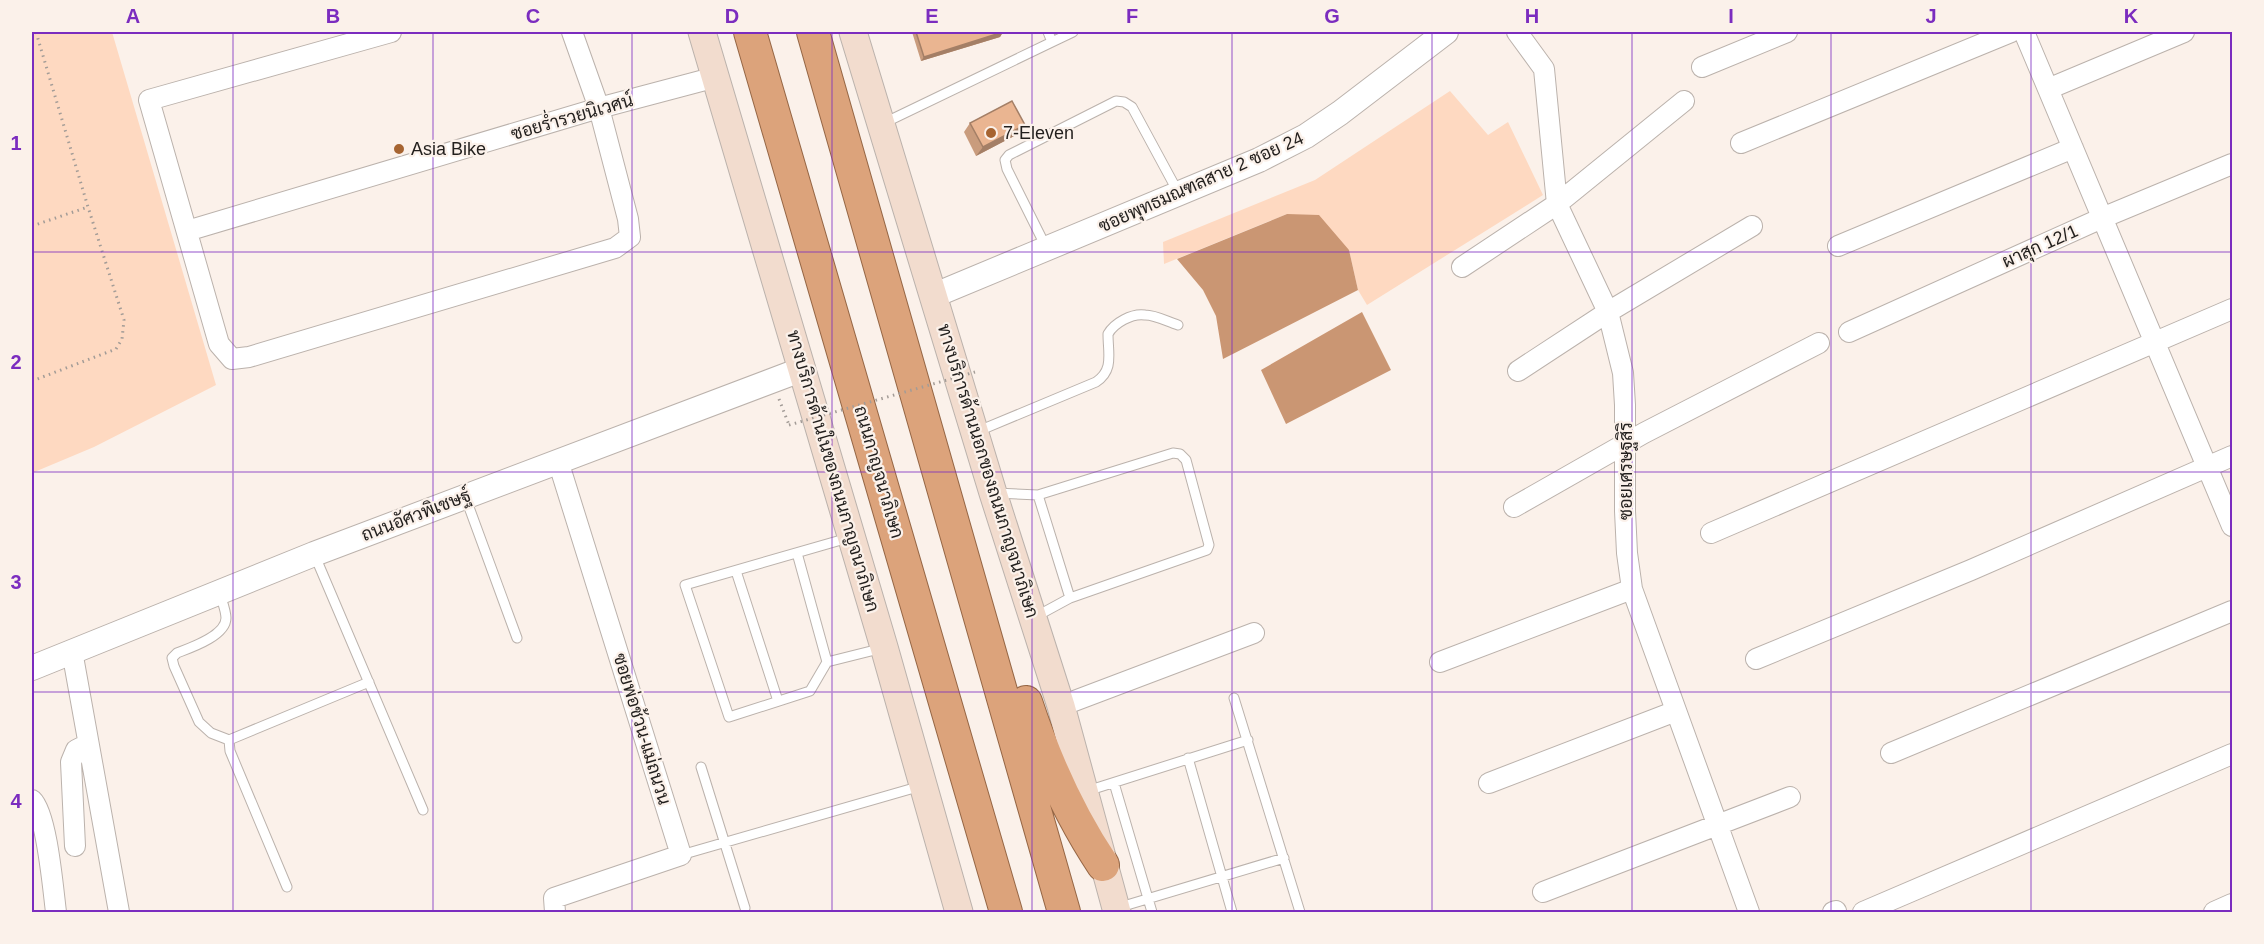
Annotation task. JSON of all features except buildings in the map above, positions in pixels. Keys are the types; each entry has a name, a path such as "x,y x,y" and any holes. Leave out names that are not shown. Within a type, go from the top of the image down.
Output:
{"highway":[{"path":"741,32 765,85"},
{"name":"ถนนกาญจนาภิเษก","path":"750,32 1006,912"},
{"path":"813,32 1064,912"},
{"path":"988,641 1017,679 1038,739 1060,791 1082,834 1103,865"}],"main road":[{"name":"ทางบริการด้านในของถนนกาญจนาภิเษก","path":"702,32 803,369 959,912"},
{"name":"ทางบริการด้านนอกของถนนกาญจนาภิเษก","path":"853,32 935,295 993,493 1061,706 1116,910"}],"street":[{"path":"391,32 149,100 219,344 232,360 249,357 615,248 630,237 628,219 599,108 572,32"},
{"name":"ซอยเศรษฐสิริ","path":"1517,32 1544,69 1557,204 1608,312 1623,373 1626,445 1625,511 1632,589 1749,912"},
{"path":"1702,67 1787,32"},
{"path":"1741,143 2011,32"},
{"path":"2024,32 2232,526"},
{"path":"2048,89 2184,32"},
{"name":"ซอยพุทธมณฑลสาย 2 ซอย 24","path":"935,295 1258,160 1306,136 1380,84 1439,34"},
{"name":"ซอยร่ำรวยนิเวศน์","path":"187,231 599,108 716,77"},
{"path":"1462,267 1557,204 1684,101"},
{"path":"1838,246 2073,148"},
{"name":"ผาสุก 12/1","path":"1849,332 2102,219 2232,164"},
{"path":"1518,371 1608,312 1752,226"},
{"path":"1711,533 2232,309"},
{"path":"1514,507 1659,425 1819,343"},
{"name":"ถนนอัศวพิเชษฐ์","path":"32,668 314,554 803,369"},
{"path":"1756,659 1971,570 2232,456"},
{"name":"ซอยพ่อช้วน-แม่ถนวน","path":"558,461 681,855"},
{"path":"1440,662 1632,589"},
{"path":"1892,753 2232,611"},
{"path":"1061,706 1254,633"},
{"path":"72,651 119,912"},
{"path":"1489,783 1676,711"},
{"path":"75,846 71,762 76,750 88,744"},
{"path":"1863,912 1892,907 2232,754"},
{"path":"1543,892 1790,797"},
{"path":"32,800 37,808 47,846 57,912"},
{"path":"555,912 554,898 681,855"},
{"path":"2214,912 2232,904"}],"lane":[{"path":"1048,32 1053,42"},
{"path":"881,124 1072,32"},
{"path":"1047,250 1007,169 1005,160 1009,155 1116,102 1124,102 1132,107 1178,194"},
{"path":"976,432 1096,382 1104,376 1109,368 1108,334 1117,324 1145,315 1178,325"},
{"path":"993,493 1038,495 1173,453 1180,454 1186,460 1209,545 1207,550 1070,598 1032,618"},
{"path":"1038,495 1070,598"},
{"path":"465,497 518,638"},
{"path":"850,537 685,585 729,717 810,690 827,662 884,647"},
{"path":"797,553 827,662"},
{"path":"314,554 423,810"},
{"path":"736,571 778,701"},
{"path":"220,592 226,619 223,629 172,658 199,722 211,733 229,740 369,682"},
{"path":"1234,698 1300,912"},
{"path":"229,740 230,751 287,887"},
{"path":"1084,792 1248,740"},
{"path":"1188,758 1232,912"},
{"path":"701,767 745,908"},
{"path":"1114,783 1152,912"},
{"path":"681,855 923,785"},
{"path":"1116,910 1284,858"}],"path":[{"path":"32,381 116,350 122,339 124,320 87,207 36,32"},
{"path":"32,226 87,207"},
{"path":"778,395 789,425 975,372"}],"shaded area":[{"path":"32,32 112,32 216,385 94,447 32,473"},
{"path":"1450,91 1488,135 1508,122 1543,195 1367,305 1358,290 1349,250 1287,214 1164,264 1163,242 1315,180"},
{"path":"1287,214 1319,215 1349,250 1358,290 1223,359 1216,316 1203,290 1177,259"},
{"path":"1362,312 1391,370 1286,424 1261,370"}],"place":[{"name":"7-Eleven","path":"991,133"},
{"name":"Asia Bike","path":"399,149"}]}
